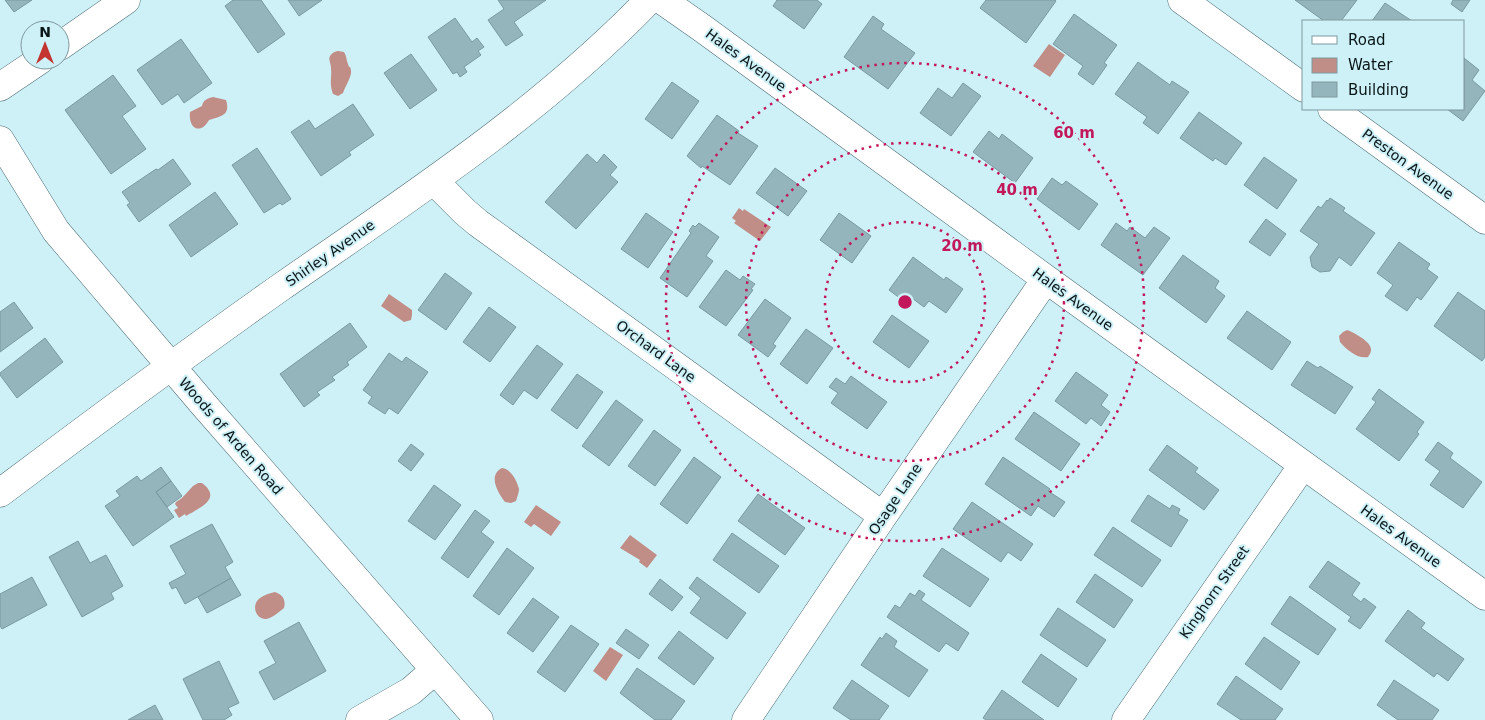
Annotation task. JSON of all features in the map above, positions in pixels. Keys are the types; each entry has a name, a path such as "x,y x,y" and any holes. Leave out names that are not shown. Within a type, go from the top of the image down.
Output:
{"street":[{"path":"70,39 126,0"},
{"name":"Shirley Avenue","path":"0,493 170,365 482,146 572,74 650,0"},
{"name":"Hales Avenue","path":"662,0 1485,596"},
{"path":"1182,0 1302,87"},
{"path":"0,88 26,70"},
{"name":"Preston Avenue","path":"1333,110 1485,220"},
{"name":"Woods of Arden Road","path":"0,140 56,231 479,720"},
{"name":"Orchard Lane","path":"434,181 465,212 478,222 883,516"},
{"name":"Osage Lane","path":"746,720 1046,279"},
{"name":"Kinghorn Street","path":"1126,720 1303,465"},
{"path":"360,720 411,691 435,670"}],"water":[{"path":"1049,44 1065,55 1050,77 1033,66"},
{"path":"338,51 344,52 346,55 351,73 343,93 338,96 333,94 332,90 329,59 332,54"},
{"path":"213,97 226,100 226,112 209,120 206,125 199,129 196,128 191,123 190,112 202,106 203,102"},
{"path":"739,208 743,211 744,209 771,227 760,241 734,223 736,221 732,218"},
{"path":"389,294 412,310 411,320 404,322 381,306"},
{"path":"1347,330 1369,344 1371,350 1368,357 1356,355 1340,342 1339,336"},
{"path":"502,468 511,473 519,489 516,501 511,503 505,502 495,484 495,475"},
{"path":"198,483 202,483 208,489 210,498 197,510 179,518 174,510 178,508 175,504 176,502"},
{"path":"536,505 561,522 551,536 534,524 531,527 524,522"},
{"path":"630,535 657,555 647,568 639,562 640,560 620,548"},
{"path":"275,592 283,598 284,608 266,619 259,617 255,607 257,601 267,594"},
{"path":"610,647 623,655 606,681 593,671"}],"building":[{"path":"5,0 32,0 14,12"},
{"path":"233,0 261,0 285,34 258,53 225,6"},
{"path":"288,0 322,0 299,16"},
{"path":"498,0 546,0 514,22 523,35 506,46 488,20 504,9"},
{"path":"777,0 817,0 822,4 804,29 773,6"},
{"path":"986,0 1056,1 1026,43 980,8"},
{"path":"1295,0 1357,0 1342,20 1323,20"},
{"path":"1453,0 1470,0 1462,12 1451,4"},
{"path":"1385,3 1410,20 1373,20"},
{"path":"1074,14 1117,45 1104,63 1107,65 1093,85 1078,74 1083,66 1053,44"},
{"path":"873,16 884,24 881,29 915,53 888,89 844,57"},
{"path":"455,18 472,42 477,38 484,47 478,51 481,55 464,67 467,72 460,77 457,72 453,74 428,37"},
{"path":"181,39 212,83 184,103 178,94 162,105 137,70"},
{"path":"411,54 437,90 410,109 384,73"},
{"path":"1465,59 1479,70 1472,80 1485,91 1463,121 1448,110 1465,110"},
{"path":"1138,62 1170,85 1172,81 1189,92 1158,134 1143,123 1147,117 1115,94"},
{"path":"113,75 136,106 122,116 146,149 111,174 65,110"},
{"path":"672,82 699,101 672,139 645,119"},
{"path":"963,83 981,96 951,136 920,113 938,88 952,98"},
{"path":"353,104 374,135 349,152 351,155 321,176 291,132 309,120 315,129"},
{"path":"1199,112 1242,143 1226,165 1215,158 1213,161 1180,138"},
{"path":"717,115 739,131 738,133 758,146 730,185 702,166 701,168 687,156"},
{"path":"989,131 999,139 1002,134 1033,158 1015,183 973,152"},
{"path":"257,148 291,199 282,205 280,203 264,213 232,165"},
{"path":"587,154 597,163 604,154 617,167 610,175 618,182 576,229 545,202"},
{"path":"1264,157 1297,180 1277,209 1244,185"},
{"path":"173,159 191,184 139,222 127,205 130,203 122,192"},
{"path":"775,168 807,191 788,216 756,193"},
{"path":"1052,178 1062,185 1066,181 1098,204 1079,230 1037,199"},
{"path":"215,192 238,224 191,257 169,225"},
{"path":"1330,198 1345,208 1343,211 1375,233 1351,266 1339,257 1330,271 1320,272 1312,267 1310,257 1319,244 1300,231 1318,206 1321,208"},
{"path":"646,213 673,232 648,268 621,249"},
{"path":"839,213 871,236 852,263 820,240"},
{"path":"1266,219 1286,234 1270,256 1249,242"},
{"path":"699,223 719,237 706,256 713,261 687,297 660,278 691,233 689,231 693,225 695,227"},
{"path":"1116,223 1127,231 1130,227 1145,238 1154,227 1170,238 1143,275 1101,245"},
{"path":"1399,242 1430,264 1427,269 1438,277 1421,300 1417,297 1407,311 1385,296 1393,285 1377,273"},
{"path":"1183,255 1219,281 1215,288 1225,296 1206,323 1159,288"},
{"path":"913,257 944,280 946,277 963,289 946,313 929,301 924,307 905,293 901,299 889,290"},
{"path":"726,270 740,280 743,276 755,284 751,289 753,290 726,326 699,307"},
{"path":"445,273 472,293 446,330 418,310"},
{"path":"1458,292 1485,311 1485,357 1482,361 1434,326"},
{"path":"765,299 791,318 773,344 776,346 768,357 738,335"},
{"path":"14,302 33,328 0,352 0,312"},
{"path":"489,307 516,327 490,362 463,342"},
{"path":"1247,311 1291,342 1272,370 1227,338"},
{"path":"892,315 929,341 909,368 873,342"},
{"path":"350,323 367,347 347,362 349,365 332,377 335,380 317,392 320,395 304,407 280,374"},
{"path":"806,329 833,348 807,384 780,364"},
{"path":"45,338 63,362 17,398 0,373"},
{"path":"537,345 563,364 537,399 524,390 513,405 500,395"},
{"path":"389,353 402,362 406,357 428,372 398,414 389,408 385,414 368,403 372,397 363,390"},
{"path":"1307,361 1318,368 1320,366 1353,387 1335,414 1291,385"},
{"path":"1076,372 1108,395 1101,405 1110,412 1101,426 1091,418 1086,424 1055,401"},
{"path":"577,374 603,392 577,429 551,410"},
{"path":"851,376 887,402 867,429 831,403 838,393 829,387 836,378 845,384"},
{"path":"1379,389 1424,422 1417,432 1419,434 1399,461 1356,429 1376,402 1372,399"},
{"path":"616,400 643,420 609,466 582,446"},
{"path":"1034,412 1080,444 1061,471 1015,439"},
{"path":"654,430 681,450 655,486 628,466"},
{"path":"1438,442 1453,453 1450,458 1482,482 1463,508 1430,485 1440,471 1425,460"},
{"path":"411,444 424,454 411,471 398,461"},
{"path":"1167,445 1198,468 1195,472 1219,490 1204,510 1149,470"},
{"path":"694,457 721,477 687,524 660,504"},
{"path":"1003,457 1050,489 1048,491 1065,502 1054,517 1038,506 1031,516 985,484"},
{"path":"161,467 171,481 156,492 174,517 133,546 105,506 120,496 116,491 137,476 141,481"},
{"path":"171,481 182,496 167,507 156,492"},
{"path":"434,485 461,505 435,540 408,521"},
{"path":"758,494 805,528 785,555 738,521"},
{"path":"1148,495 1170,509 1172,505 1180,509 1178,514 1188,520 1171,547 1131,521"},
{"path":"972,502 1033,544 1021,561 1008,552 1001,562 953,529"},
{"path":"475,510 490,521 481,532 494,542 468,578 441,558"},
{"path":"212,524 233,562 225,567 231,578 185,604 176,587 172,589 169,583 186,574 170,546"},
{"path":"1113,527 1161,560 1142,587 1094,555"},
{"path":"732,533 779,566 759,593 713,560"},
{"path":"78,541 90,563 106,555 123,586 111,593 114,599 82,617 49,557"},
{"path":"507,548 534,568 499,615 473,596"},
{"path":"942,548 989,579 970,607 923,576"},
{"path":"1328,561 1360,583 1352,595 1361,602 1364,598 1376,607 1360,629 1348,621 1351,617 1309,587"},
{"path":"1095,574 1133,600 1114,628 1076,602"},
{"path":"32,577 47,605 2,629 0,626 0,594"},
{"path":"697,577 746,613 727,639 690,613 701,598 689,588"},
{"path":"231,578 241,595 207,613 198,597"},
{"path":"660,579 683,597 672,611 649,594"},
{"path":"919,590 925,594 921,600 969,633 958,651 946,643 939,652 887,617 895,605 900,608 910,593 915,596"},
{"path":"1290,596 1336,629 1318,655 1271,624"},
{"path":"533,598 559,617 533,652 507,633"},
{"path":"1058,608 1106,640 1087,667 1040,635"},
{"path":"1408,610 1425,623 1421,628 1464,659 1448,681 1437,673 1434,677 1385,641"},
{"path":"299,622 326,671 274,700 259,672 276,663 264,641"},
{"path":"571,625 599,644 565,692 537,672"},
{"path":"626,629 649,645 639,659 616,643"},
{"path":"679,631 714,658 694,685 658,658"},
{"path":"886,633 897,641 894,647 928,670 909,697 861,665 880,637 882,639"},
{"path":"1264,637 1300,662 1281,690 1245,664"},
{"path":"1041,654 1077,679 1058,707 1022,682"},
{"path":"219,661 239,703 228,708 232,715 224,720 203,720 183,679"},
{"path":"637,668 685,701 671,720 655,720 620,693"},
{"path":"1236,676 1283,709 1275,720 1241,720 1217,704"},
{"path":"852,680 889,706 879,720 851,720 833,708"},
{"path":"1394,680 1439,710 1432,720 1398,720 1377,705"},
{"path":"1002,690 1044,720 986,720 983,718"},
{"path":"155,705 163,720 128,720"}]}
